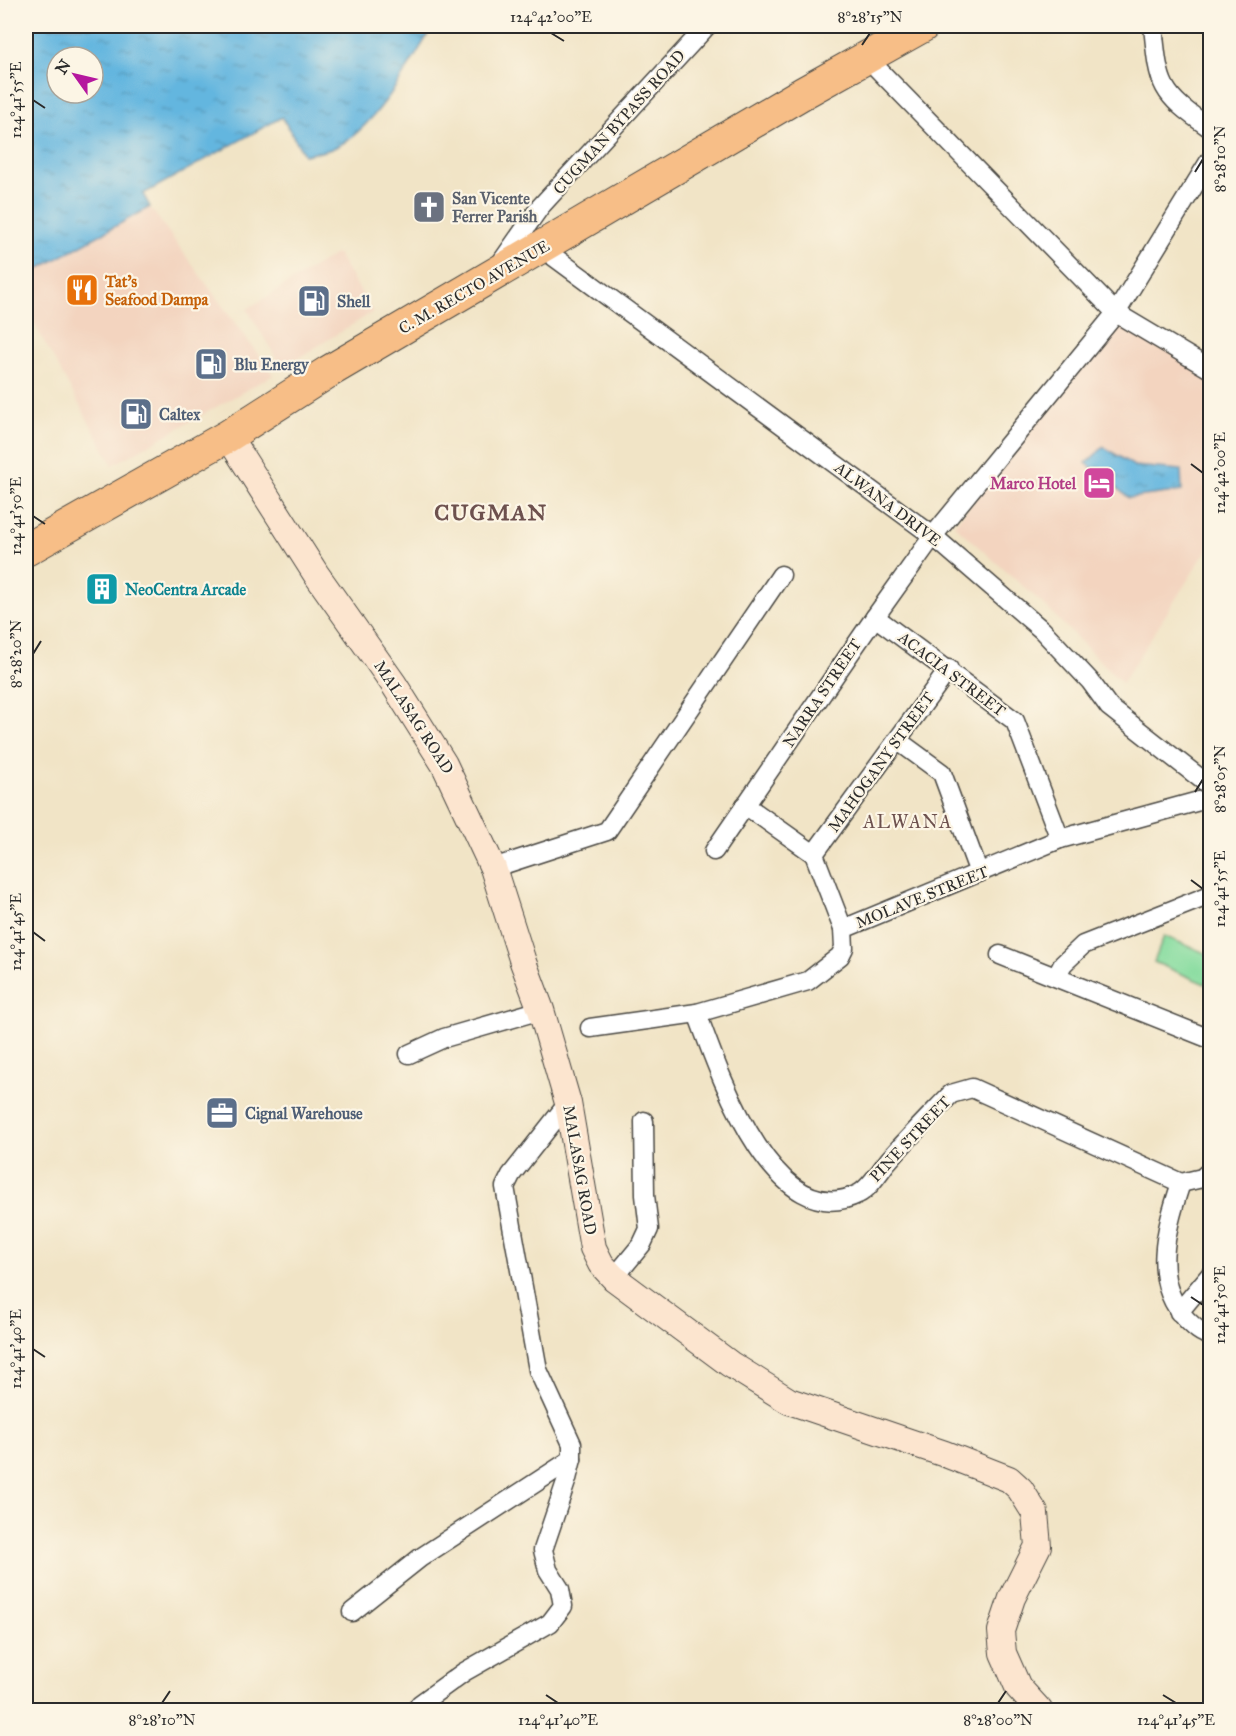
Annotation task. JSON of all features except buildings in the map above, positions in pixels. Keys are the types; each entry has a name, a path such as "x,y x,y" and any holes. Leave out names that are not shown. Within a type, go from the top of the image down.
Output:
{"highway":[{"name":"C. M. RECTO AVENUE","path":"26,550 228,436 328,372 924,26"}],"street":[{"name":"CUGMAN BYPASS ROAD","path":"491,277 540,207 707,26"},
{"path":"1153,26 1158,75 1164,89 1184,111 1210,129"},
{"path":"867,58 1116,313 1210,369"},
{"name":"NARRA STREET","path":"714,851 875,616 933,537 1116,313 1210,160"},
{"name":"ALWANA DRIVE","path":"542,248 933,537 1042,630 1090,681 1109,707 1210,786"},
{"name":"MALASAG ROAD","path":"228,436 316,574 393,683 444,764 493,868 541,1010 568,1103 593,1248 602,1264 614,1278 730,1364 789,1401 945,1454 1009,1479 1020,1489 1035,1513 1038,1546 1012,1598 1001,1631 1003,1653 1018,1687 1039,1710"},
{"path":"493,868 608,831 781,575"},
{"name":"ACACIA STREET","path":"875,616 949,669 1015,721 1060,839"},
{"name":"MAHOGANY STREET","path":"814,854 949,669"},
{"path":"897,740 942,773 979,873"},
{"name":"MOLAVE STREET","path":"590,1028 697,1013 808,981 840,956 844,948 843,929 1060,839 1210,798"},
{"path":"745,805 814,854 843,929"},
{"path":"1056,977 1063,964 1083,945 1210,895"},
{"path":"1000,955 1210,1040"},
{"path":"409,1054 444,1038 541,1010"},
{"name":"PINE STREET","path":"697,1013 730,1101 752,1138 784,1178 797,1189 812,1196 830,1201 860,1194 951,1094 972,1088 1181,1183"},
{"path":"416,1710 420,1704 464,1672 550,1623 563,1606 560,1589 548,1570 543,1550 572,1459 572,1444 538,1370 505,1187 511,1174 568,1103"},
{"path":"614,1278 642,1244 649,1229 645,1195 644,1121"},
{"path":"1210,1171 1202,1178 1181,1183 1164,1242 1167,1283 1179,1312 1193,1327 1210,1335"},
{"path":"1179,1312 1210,1275"},
{"path":"352,1612 420,1558 572,1459"}],"shaded area":[{"path":"150,207 273,375 113,465 26,309 26,276"},
{"path":"337,253 373,312 282,368 247,309"},
{"name":"Marco Hotel","path":"1118,321 1210,375 1210,545 1122,683 1042,603 954,525"}],"green space":[{"path":"1164,936 1210,955 1210,972 1205,984 1154,962"}],"water":[{"path":"26,26 433,26 390,95 361,129 346,141 328,150 304,155 282,117 143,194 150,207 26,276"},
{"path":"1104,447 1134,466 1181,470 1182,491 1129,498 1086,463"}],"place":[{"name":"San Vicente Ferrer Parish","path":"429,207"},
{"name":"Tat's Seafood Dampa","path":"82,290"},
{"name":"Shell","path":"314,301"},
{"name":"Blu Energy","path":"211,364"},
{"name":"Caltex","path":"136,414"},
{"name":"Marco Hotel","path":"1099,483"},
{"name":"NeoCentra Arcade","path":"102,589"},
{"name":"Cignal Warehouse","path":"222,1113"}],"district":[{"name":"CUGMAN","path":"491,512"},
{"name":"ALWANA","path":"908,822"}]}
